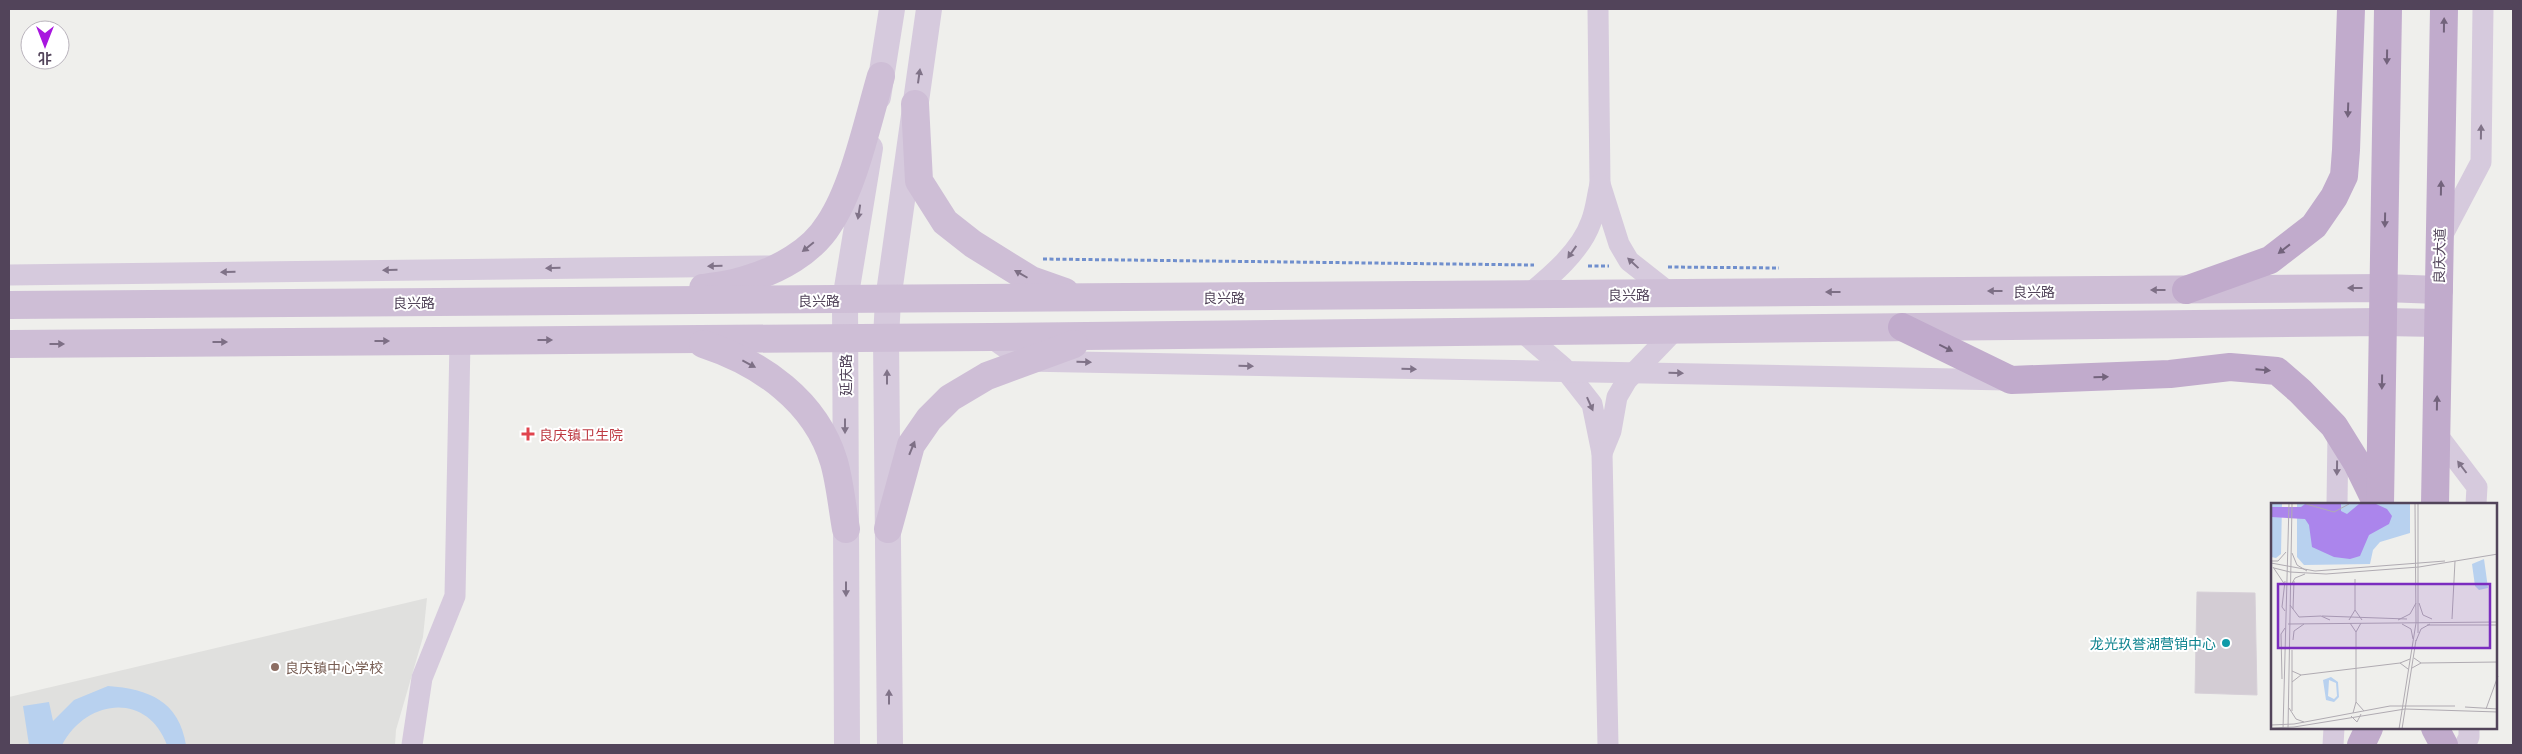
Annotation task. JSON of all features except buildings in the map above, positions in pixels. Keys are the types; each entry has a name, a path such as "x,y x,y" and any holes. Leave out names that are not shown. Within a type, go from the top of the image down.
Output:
{"main road":[{"path":"2186,290 2270,260 2314,226 2334,198 2344,176 2351,9"},
{"path":"2378,503 2384,288 2388,9"},
{"name":"良庆大道","path":"2435,503 2444,9"},
{"path":"626,301 747,280 782,266 811,246 829,225 845,195 881,76"},
{"path":"915,104 919,181 945,222 980,249 1031,280 1083,298"},
{"name":"良兴路","path":"9,305 2384,288 2439,290"},
{"path":"9,344 886,338 2383,322 2438,323"},
{"path":"1902,327 2011,380 2170,374 2230,367 2277,372 2300,391 2338,433 2357,462 2378,503"},
{"path":"888,528 912,445 929,419 950,398 986,376 1097,336"},
{"path":"688,339 723,351 758,369 794,395 818,423 834,462 846,530"},
{"path":"2361,745 2369,729"},
{"path":"2377,729 2377,745"},
{"path":"2431,745 2433,729"},
{"path":"2434,729 2444,745"}],"street":[{"name":"延庆路","path":"847,745 845,300 892,9"},
{"path":"890,745 886,338 888,300 929,9"},
{"path":"1528,295 1557,272 1591,223 1600,184 1598,9"},
{"path":"2440,241 2481,162 2483,9"},
{"path":"1600,184 1619,244 1629,261 1671,294"},
{"path":"9,275 782,266"},
{"path":"1602,453 1611,431 1617,397 1633,373 1676,329"},
{"path":"1521,331 1567,372 1592,404 1602,453 1608,745"},
{"path":"990,337 1024,361 2011,380"},
{"path":"412,745 422,678 455,596 460,340"},
{"path":"2337,503 2338,433"},
{"path":"2436,433 2477,487 2476,503"},
{"path":"2333,745 2334,729"},
{"path":"2465,745 2469,737 2469,729"}],"shaded area":[{"name":"良庆镇中心学校","path":"427,598 423,637 396,730 395,745 9,745 9,697"},
{"path":"108,686 137,690 160,700 177,718 186,745 167,745 158,728 146,716 131,709 116,708 100,711 86,718 73,730 62,745 29,745 23,706 49,702 53,721 74,700"}],"place":[{"name":"良庆镇卫生院","path":"528,434"},
{"name":"龙光玖誉湖营销中心","path":"2226,643"},
{"name":"良庆镇中心学校","path":"275,667"}]}
